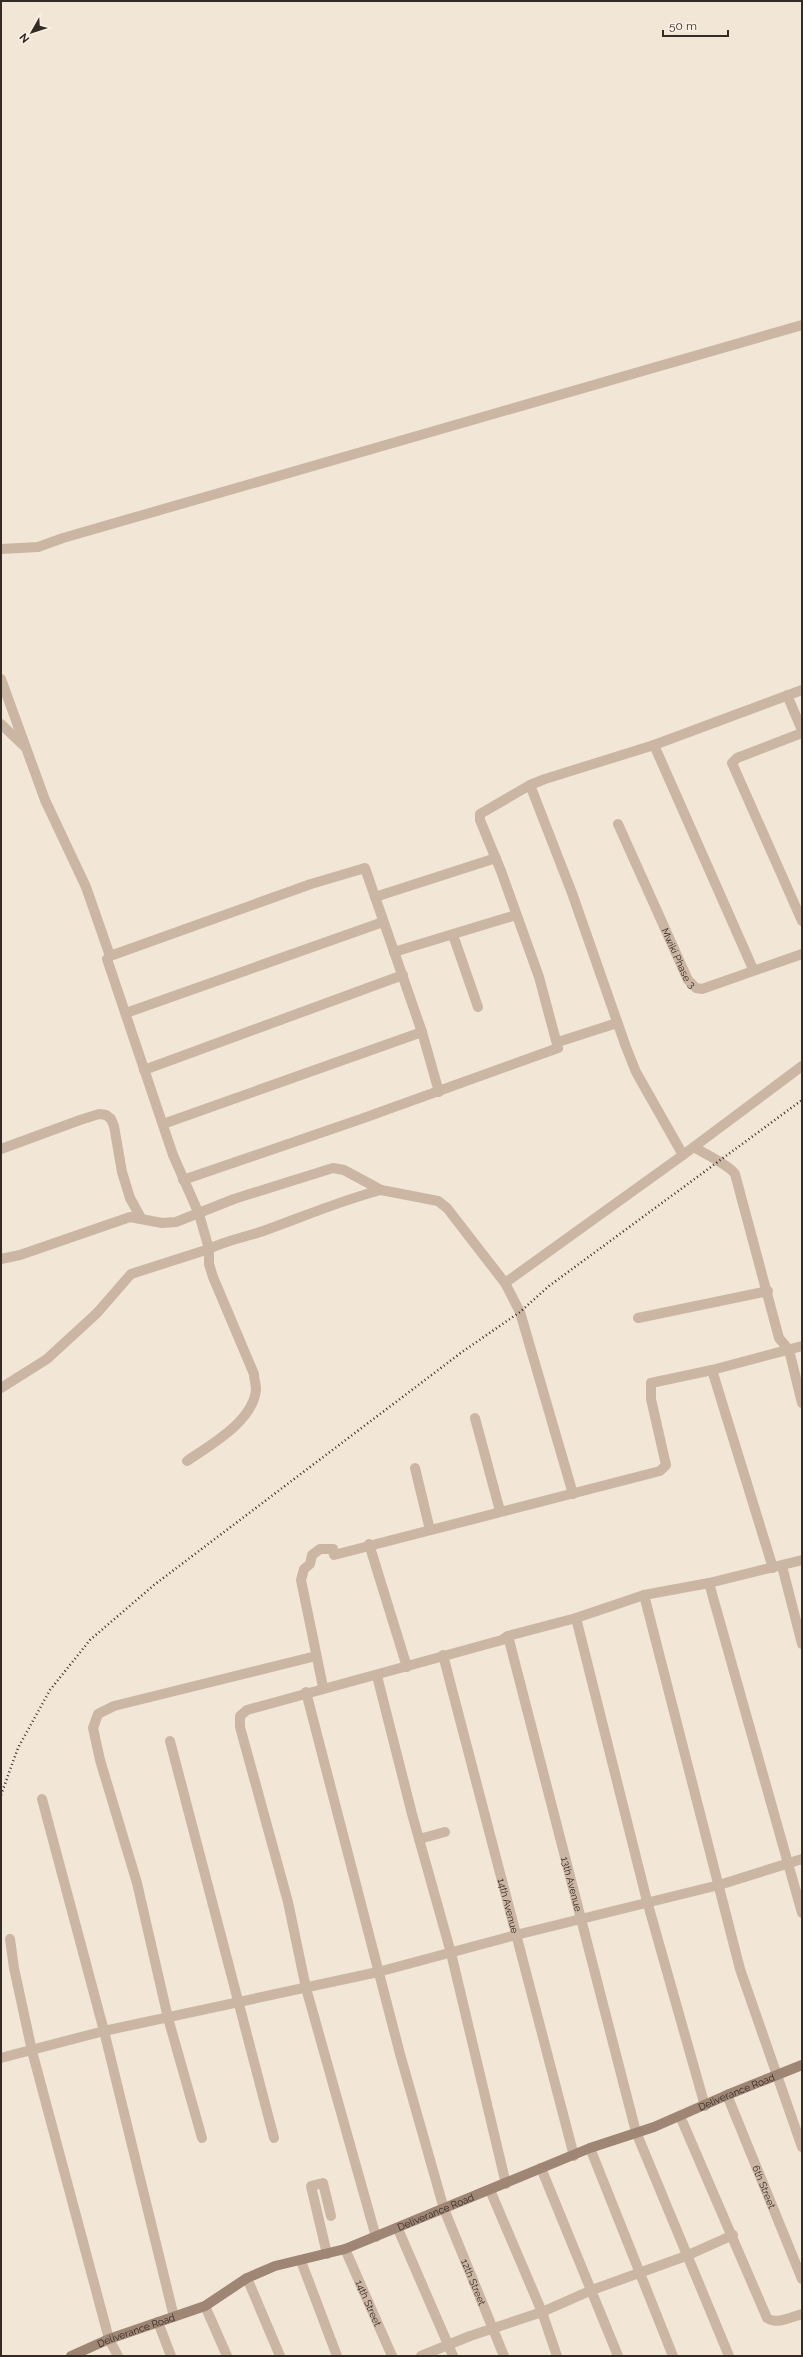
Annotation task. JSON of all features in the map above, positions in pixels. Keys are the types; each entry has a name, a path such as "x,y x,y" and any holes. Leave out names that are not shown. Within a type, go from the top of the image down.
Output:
{"street":[{"path":"1,549 38,547 63,538 802,325"},
{"path":"1,679 45,800 86,887 110,956"},
{"path":"183,1180 439,1092 556,1049 559,1046 539,977 496,858 480,820 480,814 530,784 573,769 654,745 802,690"},
{"path":"787,695 802,732 737,758 732,764 802,921"},
{"path":"1,717 4,728 25,747"},
{"path":"654,745 753,969"},
{"path":"530,784 567,880 617,1023 636,1072 683,1155"},
{"name":"Mwiki Phase 3","path":"618,824 692,985 702,989 753,969 802,954"},
{"path":"375,896 496,858"},
{"path":"187,1461 236,1426 245,1416 256,1390 254,1374 213,1277 209,1264 209,1249 199,1214 183,1180 107,959 110,956 310,884 364,868 403,975 422,1032 439,1092"},
{"path":"394,952 516,915"},
{"path":"126,1013 383,922"},
{"path":"453,935 478,1007"},
{"path":"144,1070 403,975"},
{"path":"558,1042 617,1023"},
{"path":"163,1124 422,1032"},
{"path":"505,1283 694,1147 802,1066"},
{"path":"1,1149 80,1120 99,1114 106,1115 111,1119 114,1126 122,1172 130,1198 141,1218"},
{"path":"694,1147 717,1162 731,1168 736,1174 768,1291 779,1338 789,1350 802,1403"},
{"path":"1,1259 20,1255 130,1217 162,1222 176,1222 234,1199 333,1168 344,1170 382,1190 438,1201 443,1204 505,1283 520,1312 573,1494"},
{"path":"1,1388 47,1359 97,1313 131,1274 209,1249 226,1241 264,1231 362,1195 382,1190"},
{"path":"638,1318 768,1291"},
{"path":"323,1687 301,1574 310,1564 312,1555 320,1549 333,1548 334,1555 369,1544 660,1472 666,1465 651,1399 651,1383 712,1370 802,1346"},
{"path":"712,1370 778,1567 802,1644"},
{"path":"475,1418 500,1511"},
{"path":"415,1468 430,1530"},
{"path":"369,1544 407,1666"},
{"path":"376,2237 306,1988 288,1902 239,1720 242,1712 323,1687 377,1676 443,1655 502,1640 508,1636 576,1618 644,1595 778,1567 802,1560"},
{"path":"710,1582 802,1914"},
{"path":"644,1595 740,1969 775,2075 802,2146"},
{"path":"576,1618 647,1901 705,2106"},
{"name":"13th Avenue","path":"508,1636 636,2132 686,2256 729,2356"},
{"name":"14th Avenue","path":"443,1655 574,2156"},
{"path":"202,2138 168,2018 137,1883 100,1760 93,1728 94,1721 102,1711 114,1706 316,1656"},
{"path":"377,1676 419,1839 451,1953 506,2184"},
{"name":"12th Street","path":"306,1692 378,1972 444,2209 492,2330 504,2356"},
{"path":"170,1741 237,2003 274,2138"},
{"path":"42,1799 104,2031 174,2317"},
{"path":"419,1839 445,1832"},
{"path":"1,2058 104,2031 378,1972 516,1935 581,1920 647,1901 719,1885 802,1858"},
{"path":"10,1939 14,1968 32,2051 108,2339 118,2356"},
{"name":"Deliverance Road","path":"71,2356 108,2339 205,2306 247,2278 275,2266 301,2261 345,2249 398,2229 590,2148 654,2127 705,2106 727,2095 802,2065"},
{"name":"6th Street","path":"727,2095 802,2279"},
{"path":"680,2116 733,2235 767,2318 773,2322 777,2322 802,2314"},
{"path":"590,2148 638,2274 673,2356"},
{"path":"542,2168 618,2356"},
{"path":"327,2254 311,2186 323,2183 332,2216"},
{"path":"490,2190 542,2312 557,2356"},
{"path":"398,2229 453,2356"},
{"path":"421,2356 449,2346 470,2336 492,2330 542,2312 592,2290 686,2256 733,2235"},
{"name":"14th Street","path":"345,2249 392,2356"},
{"path":"301,2261 337,2356"},
{"path":"247,2278 280,2356"},
{"path":"205,2306 227,2356"},
{"path":"158,2322 171,2356"}],"railway":[{"path":"1,1795 18,1748 50,1690 90,1640 154,1585 462,1352 520,1312 549,1286 802,1100"}]}
